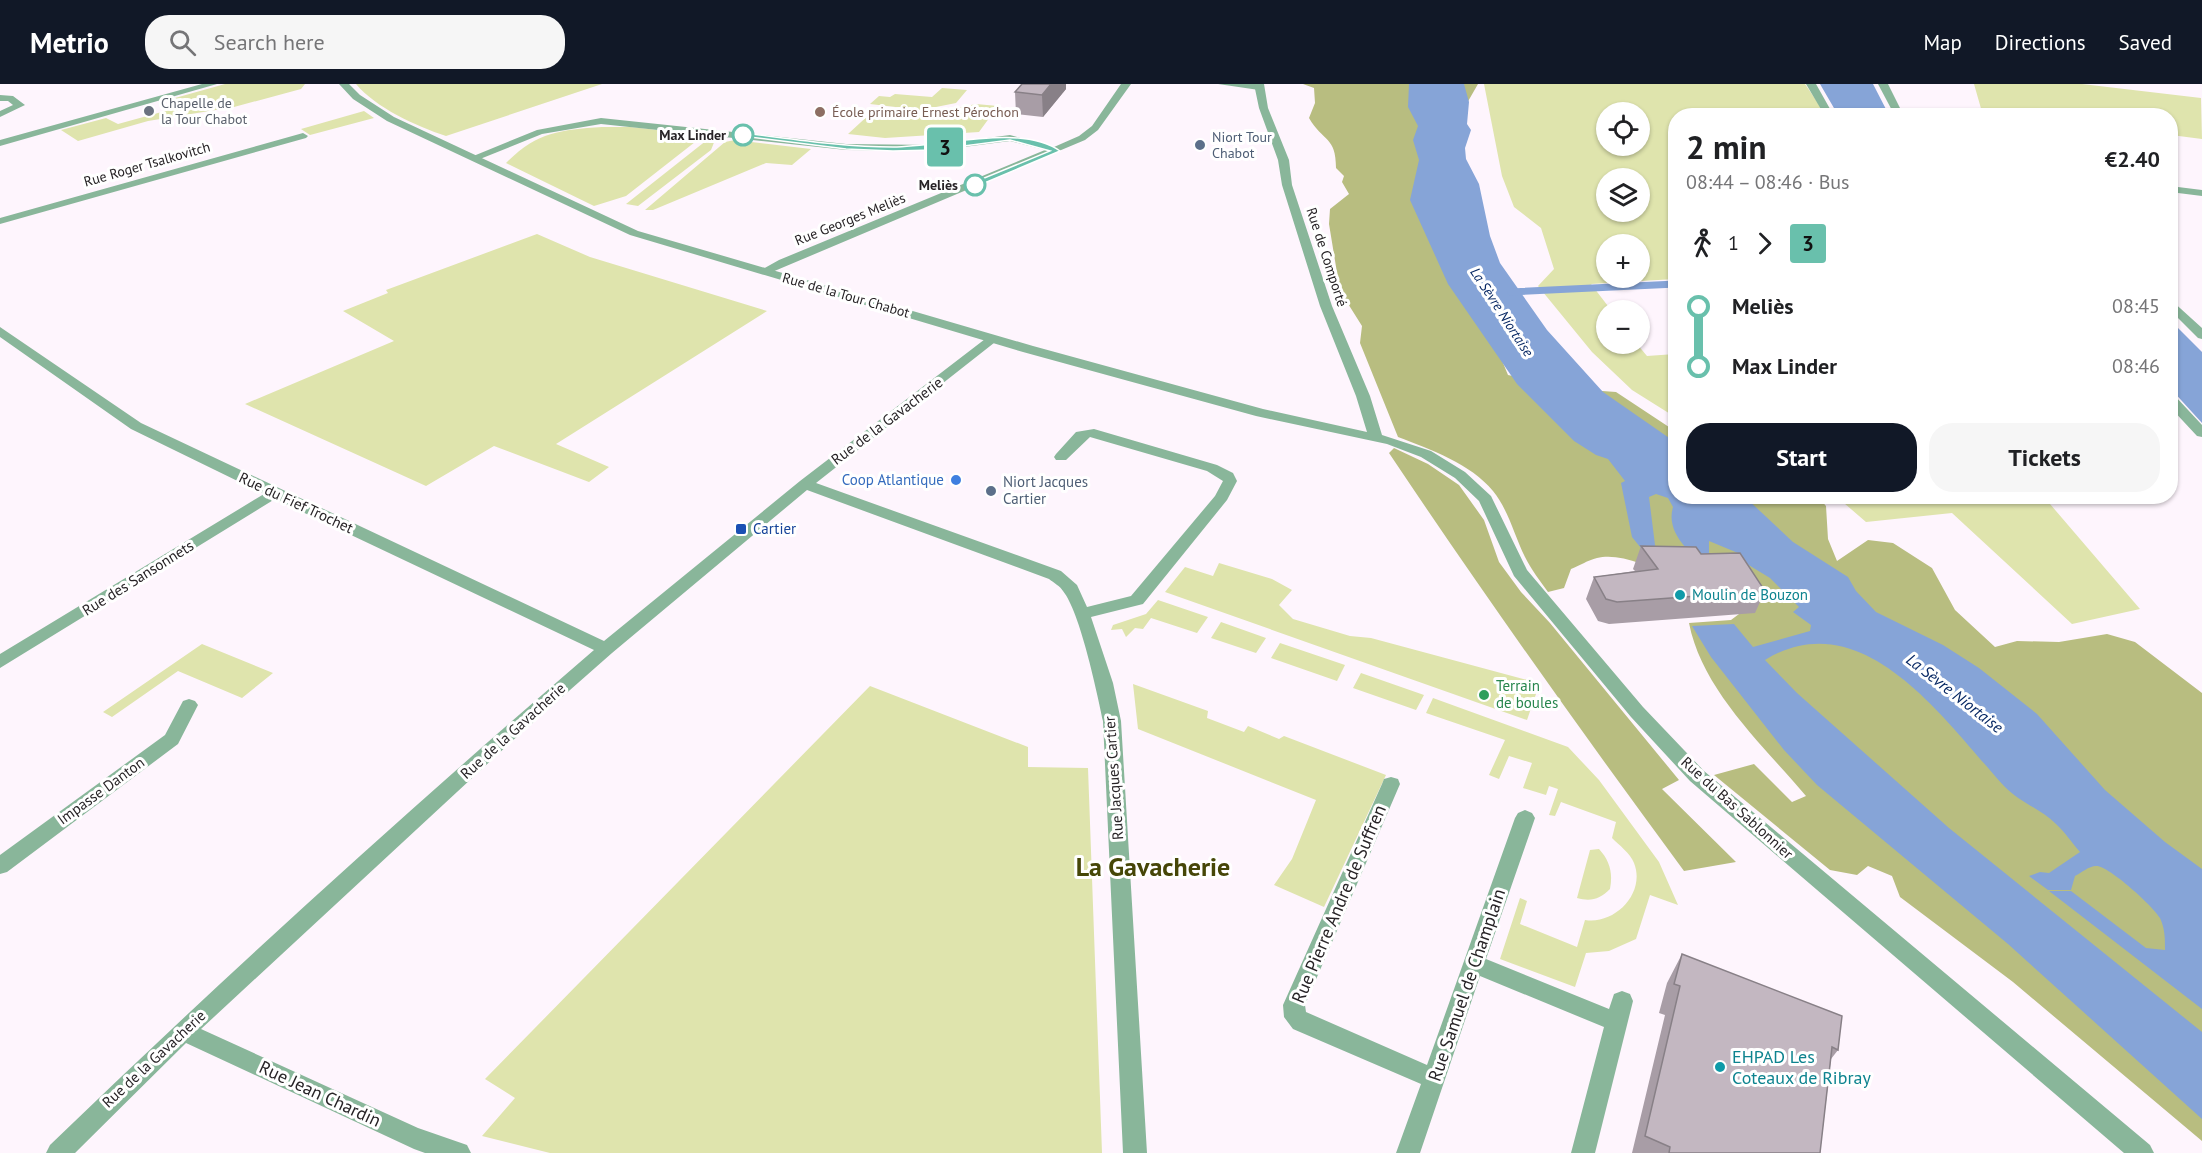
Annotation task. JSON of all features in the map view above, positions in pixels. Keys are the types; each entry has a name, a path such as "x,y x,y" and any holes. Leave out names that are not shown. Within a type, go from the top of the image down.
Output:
{"street":[{"path":"0,142 212,84"},
{"name":"Rue de la Tour Chabot","path":"344,84 381,113 476,156 604,222 679,248 993,339 1262,413 1376,437"},
{"name":"Rue Georges Meliès","path":"765,272 783,262 1056,151 1095,128 1126,84"},
{"path":"1223,84 1259,85"},
{"path":"1811,84 1825,108"},
{"path":"1882,84 1896,108"},
{"path":"0,85 10,93 3,98"},
{"name":"Rue de Comporté","path":"1259,85 1326,306 1363,396 1376,437"},
{"path":"0,114 15,110 20,105 3,98"},
{"path":"476,156 555,128 585,122 615,121 846,147 933,148 1010,138 1031,142 1056,151"},
{"name":"Rue Roger Tsalkovitch","path":"0,221 303,136"},
{"path":"2178,190 2202,193"},
{"path":"2178,310 2202,335"},
{"path":"2182,314 2202,318"},
{"name":"Rue du Fief Trochet","path":"0,332 136,426 606,649"},
{"name":"Rue de la Gavacherie","path":"58,1153 183,1031 505,737 606,649 806,484 993,339"},
{"path":"2178,408 2202,433"},
{"path":"1061,457 1081,435 1089,432 1212,468 1228,476 1230,481 1222,497 1137,600 1124,605 1082,613"},
{"name":"Rue du Bas Sablonnier","path":"1376,437 1426,454 1474,487 1486,499 1520,572 1541,600 1637,712 1697,776 2142,1153"},
{"name":"Rue Jacques Cartier","path":"806,484 1055,575 1071,589 1082,613 1104,683 1112,721 1135,1153"},
{"name":"Rue des Sansonnets","path":"0,662 275,493"},
{"name":"Impasse Danton","path":"0,866 172,739 189,705"},
{"name":"Rue Pierre Andre de Suffren","path":"1390,784 1329,921 1294,1005 1294,1011 1295,1017 1301,1022 1434,1079"},
{"name":"Rue Samuel de Champlain","path":"1408,1153 1525,818"},
{"path":"1474,964 1619,1012 1583,1153"},
{"name":"Rue Jean Chardin","path":"183,1031 414,1138 459,1153"}],"green space":[{"path":"225,84 305,84 301,89 234,107 148,121 78,141 61,130 106,118 118,124 187,105 175,98"},
{"path":"356,84 602,84 446,136 397,115 374,101"},
{"path":"1303,84 1478,84 1447,138 1496,346 1508,375 1575,389 1616,392 1668,426 1668,504 1824,504 1828,539 1837,561 1868,540 1893,543 1932,568 1955,610 1995,647 2017,641 2059,642 2107,634 2135,642 2202,693 2202,1141 2013,982 1900,897 1892,876 1868,866 1857,875 1830,870 1714,775 1754,764 1792,802 1806,796 1736,716 1720,694 1696,648 1689,623 1731,620 1739,614 1670,575 1630,560 1612,557 1597,558 1571,569 1564,588 1548,592 1525,557 1503,507 1484,481 1449,458 1398,437 1360,343 1362,326 1340,291 1329,224 1330,209 1349,194 1342,182 1344,176 1336,168 1331,144 1309,118 1315,103 1314,88"},
{"path":"1484,84 1805,84 1821,108 1668,108 1668,279 1650,280 1650,234 1596,234 1596,284 1591,284 1603,300 1596,300 1596,354 1668,354 1668,413 1632,390 1592,352 1538,286 1554,269 1541,228 1514,207 1502,176"},
{"path":"1974,84 2082,84 2201,98 2202,139 2178,136 2178,108 1981,108"},
{"path":"942,88 967,90 956,103 921,110 870,104 879,96 890,97 895,94 932,97"},
{"path":"976,104 998,106 979,132 885,138 848,134 873,111 921,115"},
{"path":"364,111 374,118 310,135 301,129"},
{"path":"602,127 630,127 704,135 626,196 594,206 506,163 528,145 550,134"},
{"path":"707,140 715,140 711,150 638,206 626,204"},
{"path":"735,140 811,149 792,165 766,163 653,210 645,210 725,142"},
{"path":"537,234 590,257 767,311 556,444 609,467 589,482 494,446 426,486 245,404 394,341 343,311 388,293 386,290"},
{"path":"1394,448 1428,464 1459,485 1484,520 1499,562 1521,592 1550,623 1679,780 1662,789 1736,862 1684,871 1571,716 1461,559 1389,453"},
{"path":"1845,504 2050,504 2140,609 2072,624 1952,513 1866,522"},
{"path":"1219,563 1272,579 1292,590 1279,605 1293,619 1350,636 1371,638 1531,681 1536,694 1527,720 1165,592 1185,567 1213,576"},
{"path":"1158,600 1208,617 1197,633 1151,618 1143,629 1135,628 1126,637 1122,629 1111,630 1113,625 1146,614"},
{"path":"1221,622 1266,638 1256,653 1211,638"},
{"path":"1280,643 1345,665 1337,681 1271,658"},
{"path":"202,644 273,673 242,698 178,671 112,717 103,712"},
{"path":"1361,673 1424,695 1416,710 1353,688"},
{"path":"1133,684 1208,711 1207,718 1244,732 1248,726 1279,739 1284,736 1386,775 1324,907 1274,885 1292,859 1316,800 1138,729"},
{"path":"870,686 1028,747 1028,767 1088,768 1102,1153 550,1153 482,1136 515,1098 485,1079"},
{"path":"1433,698 1568,747 1599,780 1659,862 1678,905 1650,895 1636,939 1609,951 1586,953 1575,987 1500,959 1520,898 1527,901 1520,924 1577,947 1585,920 1607,917 1625,905 1632,896 1637,874 1630,856 1612,838 1616,822 1561,802 1555,816 1549,815 1558,789 1549,786 1546,795 1523,788 1532,763 1509,756 1499,779 1489,775 1505,740 1426,713"},
{"path":"1599,849 1610,868 1610,889 1595,899 1577,898 1590,850"}],"water":[{"name":"La Sèvre Niortaise","path":"1409,84 1464,84 1469,102 1467,124 1471,130 1465,148 1466,159 1479,184 1490,236 1500,263 1547,330 1603,392 1668,437 1668,498 1656,494 1649,497 1658,569 1632,537 1621,483 1625,481 1608,459 1596,455 1574,441 1517,384 1448,284 1410,200 1419,160 1413,140 1418,126 1408,107"},
{"path":"1820,84 1873,84 1885,108 1834,108"},
{"path":"2178,328 2202,352 2202,423 2178,397"},
{"name":"La Sèvre Niortaise","path":"1671,504 1752,504 1793,542 1848,577 1856,591 1876,612 1943,645 1979,668 2037,714 2105,790 2165,842 2202,869 2202,1009 2049,891 2071,891 2146,948 2165,950 2164,930 2160,918 2120,879 2102,867 2093,866 2075,876 2071,890 2048,890 2029,876 2040,872 2049,873 2080,852 2050,819 2016,797 2004,786 1957,732 1900,677 1869,657 1836,645 1801,645 1765,660 1797,693 1949,828 2202,1032 2202,1119 2008,944 1817,785 1784,750 1711,657 1692,626 1734,624 1753,647 1810,631 1811,625 1793,612 1799,607 1770,578 1747,564 1738,553 1709,541 1709,570 1676,535 1672,517"}],"building":[{"path":"1022,84 1051,84 1042,95 1015,92"},
{"path":"1641,546 1696,547 1701,554 1740,553 1765,591 1617,602 1606,599 1594,577 1658,569"},
{"name":"EHPAD Les Coteaux de Ribray","path":"1682,954 1842,1016 1838,1050 1832,1047 1820,1153 1669,1153 1670,1147 1645,1136 1680,986 1674,984"}],"waterway":[{"path":"1511,292 1668,284"}],"bus line":[{"name":"3","path":"743,135 846,147 893,149 933,148 1010,138 1031,142 1056,151 975,185"}],"place":[{"name":"Chapelle de la Tour Chabot","path":"149,111"},
{"name":"École primaire Ernest Pérochon","path":"820,112"},
{"name":"Max Linder","path":"743,135"},
{"name":"Niort Tour Chabot","path":"1200,145"},
{"name":"Meliès","path":"975,185"},
{"name":"Coop Atlantique","path":"956,480"},
{"name":"Niort Jacques Cartier","path":"991,491"},
{"name":"Cartier","path":"741,529"},
{"name":"Moulin de Bouzon","path":"1680,595"},
{"name":"Terrain de boules","path":"1484,695"},
{"name":"EHPAD Les Coteaux de Ribray","path":"1720,1067"}],"district":[{"name":"La Gavacherie","path":"1153,867"}]}
